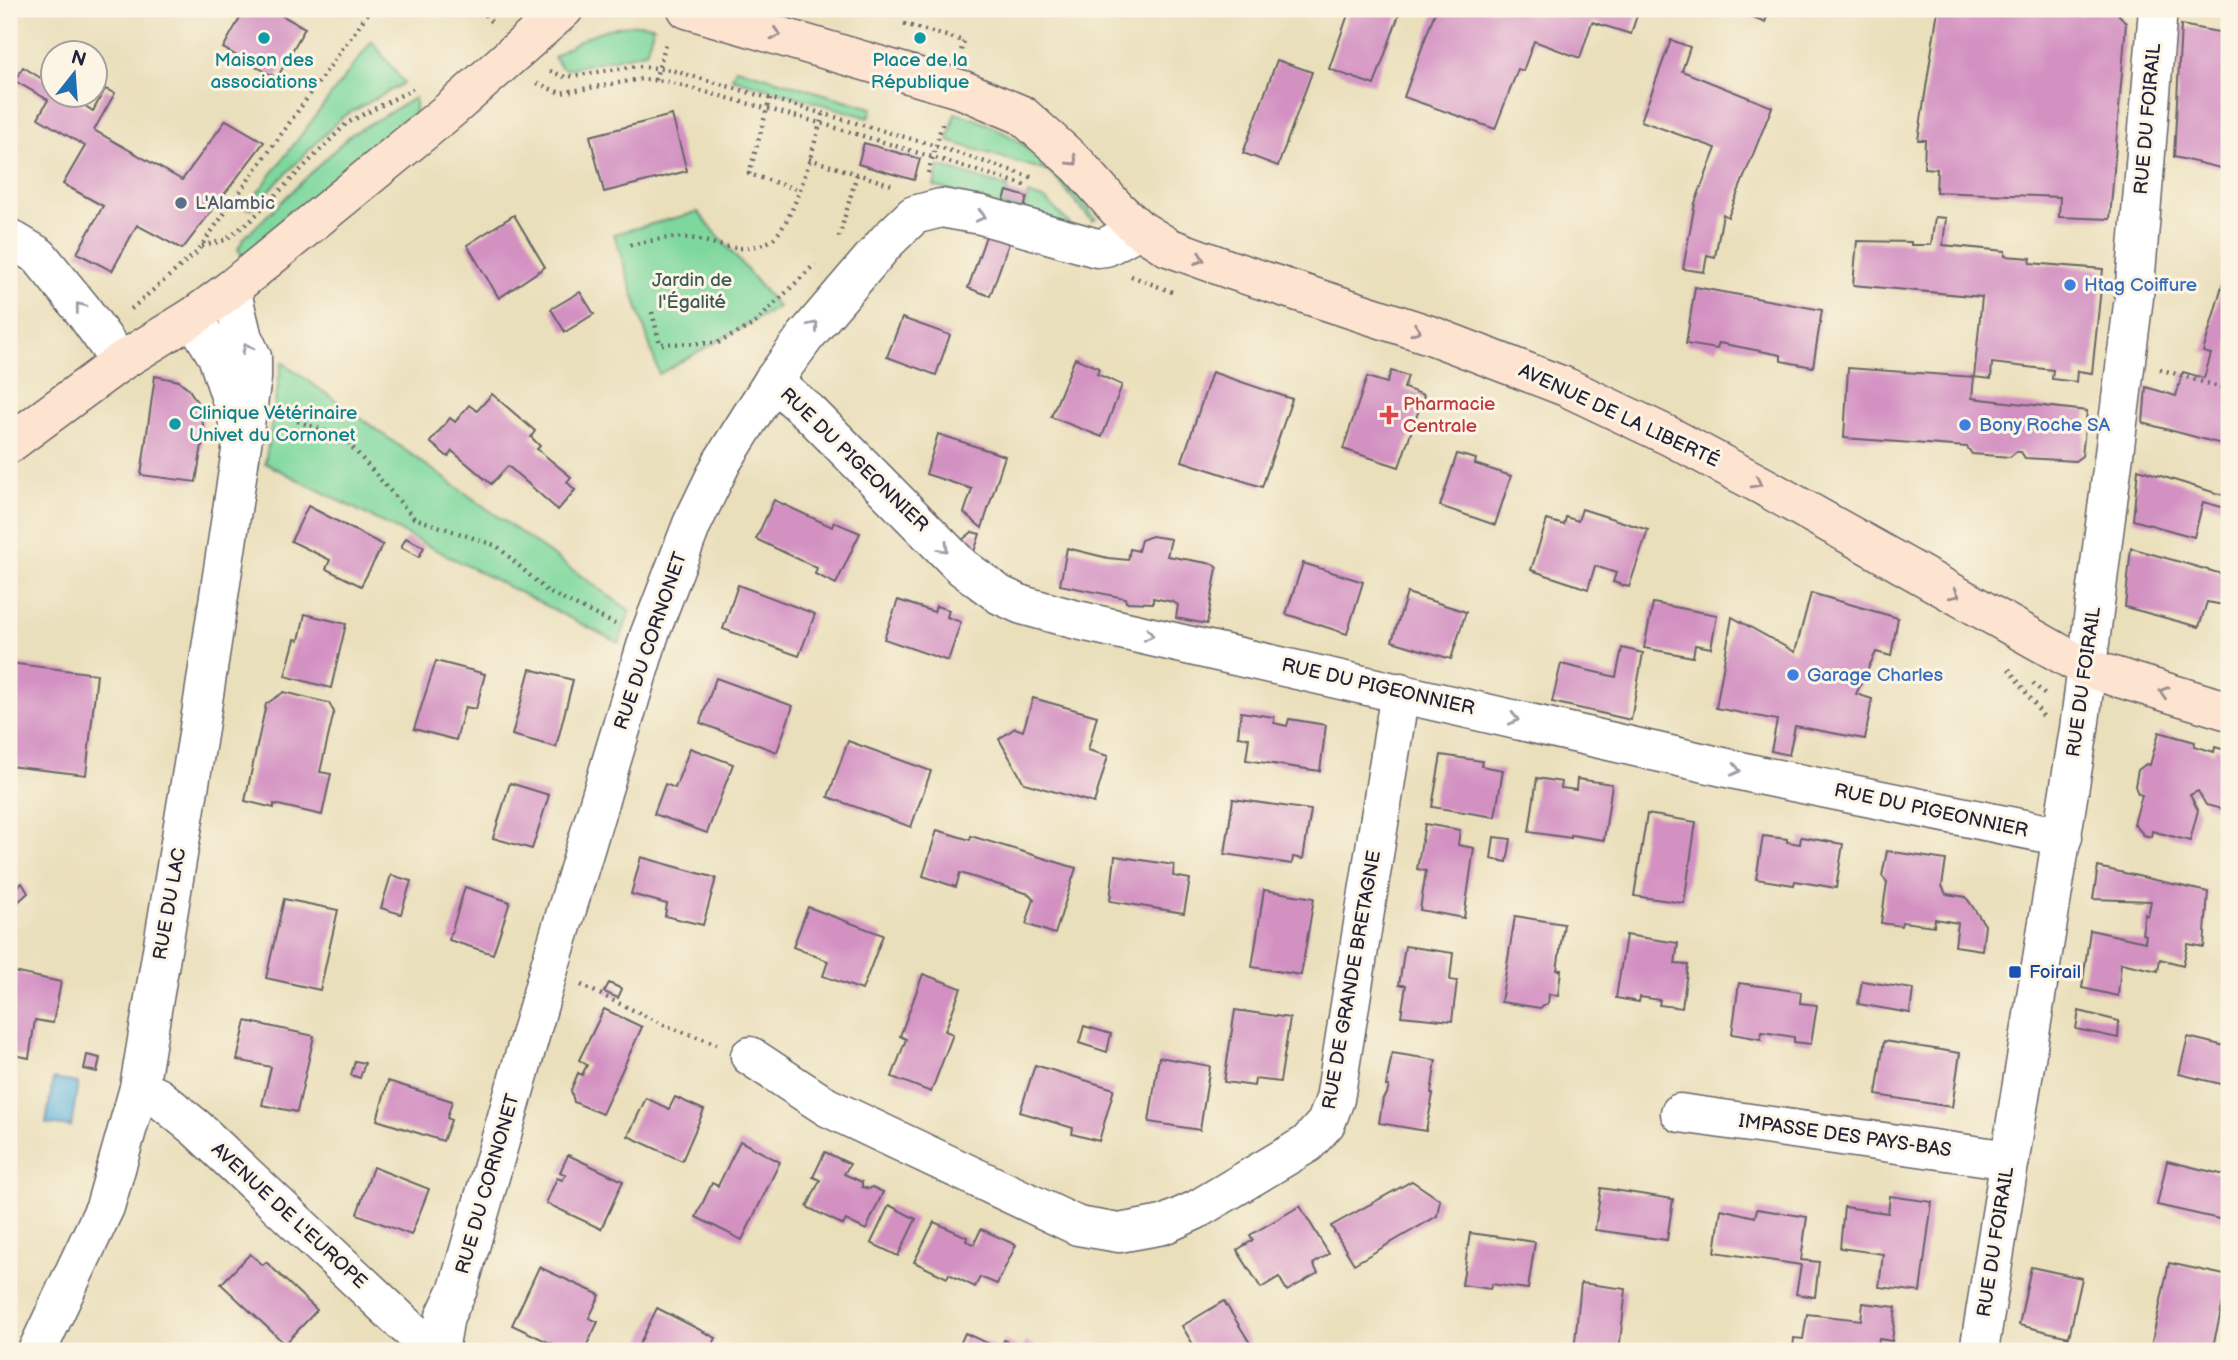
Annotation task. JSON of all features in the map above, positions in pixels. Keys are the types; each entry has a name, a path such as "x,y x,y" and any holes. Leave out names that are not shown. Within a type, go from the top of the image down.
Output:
{"street":[{"path":"9,444 120,362 193,317 231,289 504,41 564,9"},
{"name":"RUE DU FOIRAIL","path":"1979,1351 2063,837 2087,668 2134,297 2158,9"},
{"name":"AVENUE DE LA LIBERTÉ","path":"678,21 964,90 1022,116 1078,165 1117,209 1139,229 1168,247 1433,336 1577,392 1763,486 2087,668 2229,711"},
{"path":"928,212 941,208 981,215 1100,248 1139,229"},
{"name":"RUE DU CORNONET","path":"436,1351 445,1316 458,1289 553,956 649,636 692,524 722,462 773,381 805,337 887,241 914,215 928,212"},
{"path":"9,238 39,256 120,362"},
{"name":"RUE DU LAC","path":"37,1351 105,1207 139,1088 197,741 252,378 252,357 243,338 231,289"},
{"name":"RUE DU LAC","path":"193,317 217,356 244,439"},
{"name":"RUE DU PIGEONNIER","path":"773,381 810,413 962,567 1000,595 1022,605 1073,619 1758,775 2063,837"},
{"name":"RUE DE GRANDE BRETAGNE","path":"750,1056 827,1107 1078,1226 1119,1233 1163,1225 1196,1210 1307,1144 1326,1123 1335,1099 1400,692"},
{"name":"AVENUE DE L'EUROPE","path":"139,1088 158,1097 196,1128 436,1351"},
{"name":"IMPASSE DES PAYS-BAS","path":"1680,1112 2010,1160"}],"path":[{"path":"371,9 201,246 225,240 251,220 347,123 416,88"},
{"path":"481,9 539,85 560,93 640,79 656,80 820,123 1038,190"},
{"path":"503,18 504,41"},
{"path":"656,80 678,21"},
{"path":"770,98 749,174 799,190"},
{"path":"630,245 669,237 689,238 737,248 759,245 772,239 787,219 799,190 822,114"},
{"path":"809,159 922,194 928,212"},
{"path":"839,240 857,174"},
{"path":"1100,248 1134,279 1181,295"},
{"path":"652,312 660,344 718,343 754,324 820,259"},
{"path":"2126,358 2229,390"},
{"path":"282,399 294,420 344,438 414,518 497,546 548,592 618,625 649,636"},
{"path":"571,980 666,1026 750,1056"}],"green space":[{"path":"641,24 654,26 646,52 566,69 561,67 554,57 595,33"},
{"path":"372,41 404,83 342,117 251,209 246,208"},
{"path":"736,68 872,108 869,118 732,78"},
{"path":"415,98 415,114 244,259 238,249 244,238 350,135"},
{"path":"955,113 998,129 1017,140 1067,184 1096,219 1092,221 1047,171 948,141"},
{"path":"939,166 1008,187 1004,203 1024,209 1028,194 1046,200 1069,223 1068,227 934,186"},
{"name":"Jardin de l'Égalité","path":"698,212 778,307 659,374 614,234"},
{"path":"282,362 630,611 619,643 265,463"}],"water":[{"path":"53,1079 78,1083 71,1127 46,1124"}],"building":[{"name":"Maison des associations","path":"245,9 270,9 305,28 277,78 223,48"},
{"path":"1350,9 1401,9 1374,85 1329,69"},
{"path":"1436,9 1639,9 1631,34 1592,22 1580,58 1534,41 1523,71 1518,69 1495,129 1404,97"},
{"path":"1734,9 1770,9 1765,22"},
{"path":"1938,9 2040,9 2082,15 2082,9 2115,10 2126,23 2110,219 2059,217 2060,197 1936,192 1937,169 1924,168 1925,140 1918,140"},
{"path":"2181,25 2229,34 2229,170 2174,157"},
{"path":"1671,40 1690,47 1682,71 1772,107 1728,217 1723,214 1715,257 1707,255 1704,272 1683,269 1695,203 1716,148 1641,121"},
{"path":"1277,60 1312,72 1278,166 1243,153"},
{"path":"23,67 38,76 38,94 15,81"},
{"path":"108,90 115,93 108,105"},
{"path":"44,108 88,108 93,111 95,108 106,108 94,130 182,180 226,120 264,142 182,249 137,225 112,271 77,253 103,206 63,184 85,146 38,118"},
{"path":"672,115 687,171 604,192 590,136"},
{"path":"864,143 920,159 914,180 858,164"},
{"path":"1007,191 1027,197 1024,209 1003,203"},
{"path":"514,215 545,267 499,298 467,245"},
{"path":"1935,217 1946,218 1943,245 2005,251 2005,256 2031,258 2030,263 2103,269 2092,373 2077,371 2076,382 2052,379 2053,370 1992,363 1991,379 1974,377 1982,297 1853,285 1857,241 1931,245"},
{"path":"986,236 1009,243 990,296 968,288"},
{"path":"2229,261 2229,446 2143,423 2146,387 2176,396 2183,372 2204,378 2211,354 2203,352"},
{"path":"1695,287 1822,310 1813,367 1781,361 1781,355 1719,343 1717,349 1686,344"},
{"path":"580,292 594,314 565,332 551,309"},
{"path":"902,318 950,335 936,375 887,357"},
{"path":"1075,358 1099,368 1097,374 1122,385 1102,437 1051,417"},
{"name":"Bony Roche SA","path":"1848,368 1974,377 1972,398 2087,411 2082,456 2075,461 2025,458 2021,452 2016,452 2010,457 1972,454 1967,447 1844,438"},
{"path":"1391,371 1408,376 1404,388 1424,395 1399,467 1343,449 1367,377 1387,383"},
{"path":"1212,372 1292,399 1262,487 1182,461"},
{"name":"Clinique Vétérinaire Univet du Cornonet","path":"155,376 179,381 188,388 201,408 204,433 196,482 141,475"},
{"path":"492,394 535,431 531,437 540,446 537,449 571,477 567,482 575,490 558,510 508,466 491,484 452,451 448,457 430,442 450,418 455,422 469,405 477,411"},
{"path":"938,434 1005,456 982,528 964,513 972,489 926,474"},
{"path":"1457,454 1476,459 1475,464 1511,476 1495,525 1440,506"},
{"path":"2138,469 2229,497 2229,509 2203,502 2194,537 2133,520"},
{"path":"774,500 832,527 834,522 860,533 836,584 815,574 817,568 756,539"},
{"path":"308,506 383,545 361,586 326,569 330,560 291,541"},
{"path":"1582,509 1648,530 1629,587 1613,582 1616,573 1595,566 1588,589 1531,570 1547,520 1564,525 1566,517 1578,521"},
{"path":"972,532 980,534 974,552 962,540"},
{"path":"1152,536 1171,539 1167,556 1213,564 1217,568 1207,624 1176,618 1178,605 1173,602 1153,598 1153,603 1126,602 1125,598 1060,585 1067,548 1128,560 1130,549 1138,551 1141,540"},
{"path":"406,538 424,547 419,557 401,547"},
{"path":"2131,548 2229,576 2229,606 2207,602 2199,627 2125,607"},
{"path":"1303,563 1363,582 1347,634 1286,614"},
{"path":"738,585 815,614 799,656 723,629"},
{"path":"1407,593 1466,612 1451,659 1392,641"},
{"name":"Garage Charles","path":"1811,593 1898,618 1891,656 1876,652 1856,694 1872,699 1865,739 1795,726 1789,755 1771,751 1777,720 1716,708 1732,617 1795,652"},
{"path":"898,600 934,612 936,606 949,610 947,617 961,622 948,661 884,639"},
{"path":"1653,603 1717,615 1711,648 1695,645 1693,657 1644,648"},
{"path":"305,614 346,624 331,688 285,676 295,639 299,640"},
{"path":"1622,648 1643,653 1631,720 1552,702 1561,664 1616,677"},
{"path":"436,661 485,674 476,709 465,707 456,740 414,729"},
{"path":"9,663 97,674 86,775 9,766"},
{"path":"530,669 573,680 556,747 512,735"},
{"path":"716,678 793,706 777,752 700,723"},
{"path":"284,692 329,703 334,712 320,772 331,774 322,815 274,804 274,808 245,801 266,704"},
{"path":"1033,698 1097,716 1088,750 1108,756 1094,803 1024,783 999,739 1015,728 1023,731"},
{"path":"1241,712 1274,717 1274,723 1287,726 1289,719 1326,725 1320,771 1246,760 1249,738 1238,736"},
{"path":"2159,732 2195,742 2194,746 2214,752 2215,747 2229,751 2229,811 2206,805 2198,791 2190,795 2198,810 2190,841 2152,831 2151,837 2144,835 2134,824 2142,795 2138,794 2135,786 2138,770 2146,764 2150,765"},
{"path":"848,741 931,771 911,827 828,797"},
{"path":"690,748 733,764 707,833 654,814 665,784 675,788"},
{"path":"1441,755 1482,761 1481,766 1503,770 1495,817 1432,807"},
{"path":"1537,778 1562,782 1561,788 1576,790 1577,779 1612,784 1604,840 1529,832"},
{"path":"510,783 549,795 532,849 493,838"},
{"path":"1233,799 1311,810 1303,859 1293,857 1292,864 1225,854"},
{"path":"1647,814 1696,822 1684,903 1634,896"},
{"path":"1425,824 1460,830 1458,845 1474,848 1464,918 1420,910 1426,871 1417,869"},
{"path":"937,830 970,840 971,836 1076,868 1055,934 1026,924 1034,899 1029,894 960,873 956,887 923,876"},
{"path":"1763,836 1787,839 1787,842 1800,844 1801,837 1843,844 1836,888 1795,881 1794,885 1756,879"},
{"path":"1494,837 1511,839 1507,862 1491,859"},
{"path":"1887,851 1946,860 1942,886 1946,894 1966,897 1985,925 1982,950 1955,946 1958,923 1935,919 1934,926 1902,922 1901,926 1881,923 1887,882 1882,876"},
{"path":"1115,856 1174,865 1173,876 1190,879 1184,913 1110,901"},
{"path":"641,857 716,878 703,925 665,916 667,904 631,894"},
{"path":"2098,867 2208,892 2204,947 2188,944 2183,965 2160,959 2158,971 2121,963 2118,996 2082,988 2090,930 2145,942 2146,935 2142,934 2145,914 2148,916 2151,901 2093,899"},
{"path":"391,875 411,881 401,914 381,908"},
{"path":"22,883 28,893 9,910 9,894"},
{"path":"465,887 510,902 493,954 449,940"},
{"path":"1264,890 1314,898 1301,975 1252,967"},
{"path":"284,899 338,910 320,990 266,978"},
{"path":"808,907 883,935 862,990 823,976 828,961 793,947"},
{"path":"1515,916 1564,924 1557,970 1561,970 1558,996 1549,994 1548,1003 1540,1008 1501,1002"},
{"path":"1626,935 1678,943 1675,964 1688,965 1682,1008 1659,1005 1660,1000 1640,997 1639,1002 1616,998"},
{"path":"1405,946 1453,953 1450,980 1457,981 1452,1021 1401,1016 1406,985 1399,985"},
{"path":"9,971 61,982 53,1023 35,1020 29,1058 9,1054"},
{"path":"923,974 961,988 945,1031 953,1034 931,1092 892,1077 906,1039 900,1036"},
{"path":"1862,981 1913,989 1910,1013 1858,1004"},
{"path":"609,983 622,989 618,998 604,992"},
{"path":"1739,983 1801,992 1800,1003 1817,1005 1811,1044 1794,1042 1794,1037 1762,1032 1761,1039 1732,1034"},
{"path":"604,1009 642,1027 602,1114 574,1102 571,1090 578,1073 582,1075 587,1065 579,1060"},
{"path":"1235,1010 1290,1018 1280,1082 1255,1079 1254,1086 1224,1082"},
{"path":"2079,1011 2119,1021 2118,1038 2076,1029"},
{"path":"246,1021 314,1036 297,1112 262,1105 271,1067 237,1060"},
{"path":"1084,1026 1111,1034 1107,1052 1079,1043"},
{"path":"2188,1037 2229,1047 2229,1086 2179,1074"},
{"path":"1884,1041 1960,1053 1952,1107 1876,1095"},
{"path":"1392,1053 1436,1060 1426,1131 1379,1123 1383,1098 1389,1086 1386,1086"},
{"path":"87,1055 100,1058 97,1072 84,1069"},
{"path":"1159,1057 1210,1066 1200,1130 1149,1122"},
{"path":"355,1061 365,1063 360,1078 351,1075"},
{"path":"1035,1065 1114,1089 1099,1141 1072,1134 1073,1128 1020,1112"},
{"path":"388,1081 452,1101 447,1118 451,1120 443,1141 377,1120"},
{"path":"675,1097 704,1110 682,1161 628,1136 646,1098 669,1109"},
{"path":"740,1141 780,1162 742,1240 696,1217 712,1183 718,1186"},
{"path":"825,1152 850,1164 844,1174 862,1182 862,1187 872,1187 883,1192 866,1230 846,1220 843,1225 807,1207 820,1180 813,1177"},
{"path":"568,1155 623,1181 601,1229 546,1203 557,1178 562,1180 566,1175 560,1172"},
{"path":"2167,1161 2229,1176 2228,1221 2157,1205"},
{"path":"373,1167 429,1189 411,1235 357,1214"},
{"path":"1412,1181 1440,1200 1437,1216 1354,1264 1331,1226"},
{"path":"1601,1188 1673,1199 1667,1240 1595,1230"},
{"path":"1890,1196 1932,1202 1920,1292 1879,1287 1883,1254 1840,1248 1844,1207 1888,1213"},
{"path":"889,1205 916,1219 898,1256 871,1243"},
{"path":"1300,1206 1329,1254 1313,1264 1318,1273 1287,1291 1279,1277 1261,1288 1237,1250 1253,1240 1250,1235"},
{"path":"1721,1209 1755,1217 1757,1209 1807,1217 1801,1260 1819,1262 1815,1297 1796,1294 1801,1265 1715,1252"},
{"path":"934,1222 967,1237 966,1241 974,1244 981,1229 1016,1245 997,1284 980,1277 975,1287 949,1274 947,1278 914,1262"},
{"path":"1470,1233 1535,1242 1528,1289 1492,1284 1490,1289 1462,1285"},
{"path":"250,1254 263,1265 266,1262 317,1310 285,1344 221,1284"},
{"path":"2169,1263 2229,1276 2212,1351 2150,1351"},
{"path":"539,1267 600,1295 589,1318 598,1322 584,1351 567,1351 512,1325"},
{"path":"2031,1267 2082,1278 2069,1337 2019,1325"},
{"path":"1581,1283 1626,1289 1619,1351 1574,1351"},
{"path":"1224,1301 1255,1351 1197,1351 1182,1326"},
{"path":"1863,1303 1896,1307 1892,1341 1879,1339 1877,1351 1793,1351 1794,1338 1803,1339 1807,1314 1861,1320"},
{"path":"657,1308 716,1338 710,1351 636,1351"},
{"path":"965,1333 1000,1349 1004,1340 1022,1349 1026,1342 1046,1351 957,1351"}],"place":[{"name":"Maison des associations","path":"264,38"},
{"name":"Place de la République","path":"920,38"},
{"name":"L'Alambic","path":"181,203"},
{"name":"Htag Coiffure","path":"2070,285"},
{"name":"Pharmacie Centrale","path":"1389,415"},
{"name":"Clinique Vétérinaire Univet du Cornonet","path":"175,424"},
{"name":"Bony Roche SA","path":"1965,425"},
{"name":"Garage Charles","path":"1793,675"},
{"name":"Foirail","path":"2015,972"}]}
